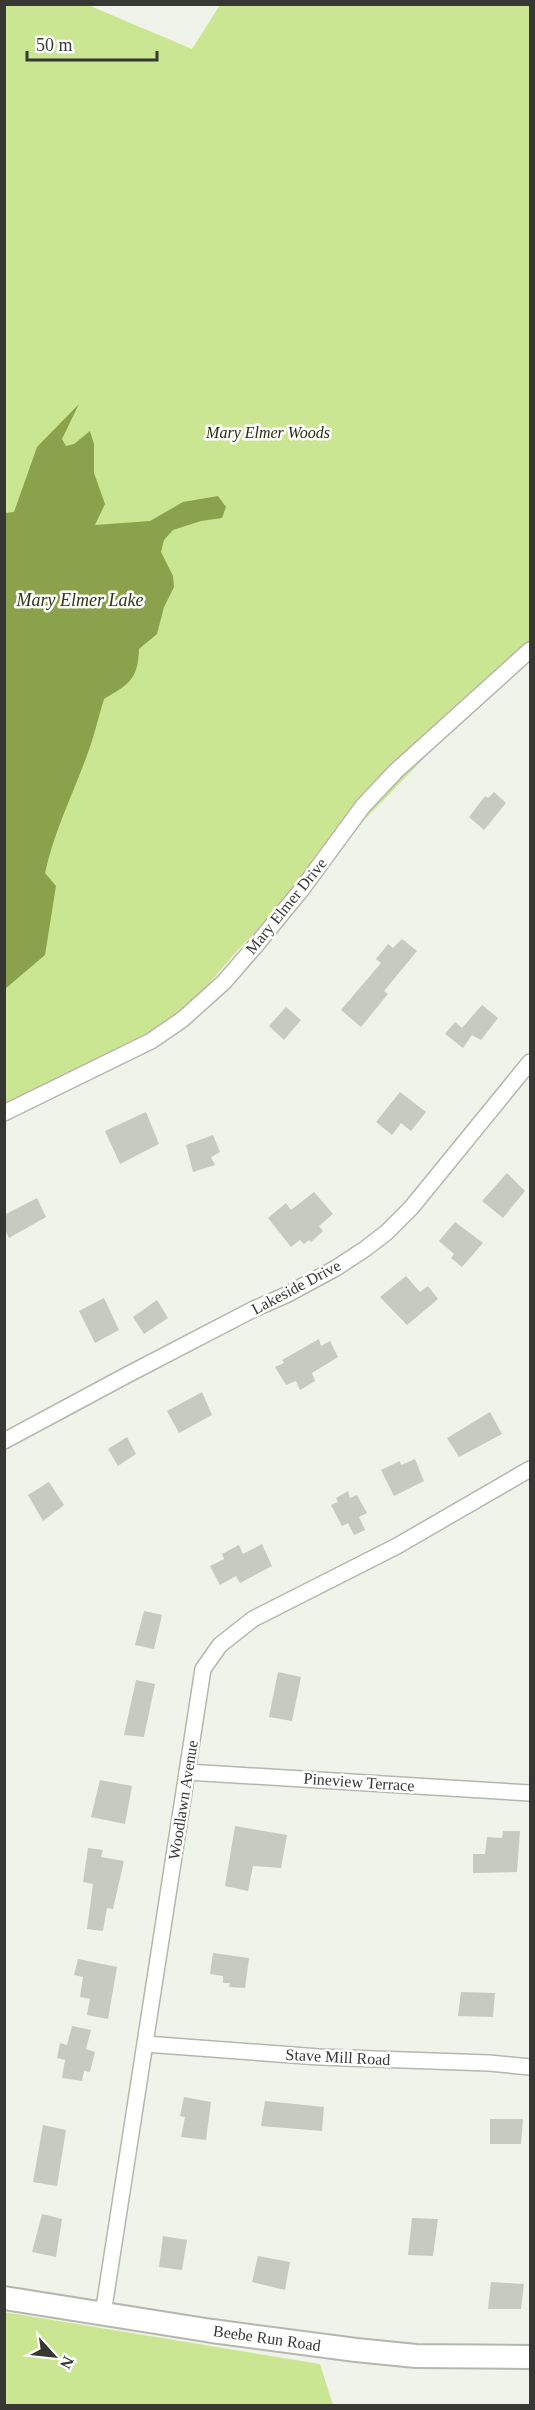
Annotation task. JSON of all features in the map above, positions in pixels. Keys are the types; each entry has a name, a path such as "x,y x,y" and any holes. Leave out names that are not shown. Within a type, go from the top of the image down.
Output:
{"main road":[{"name":"Beebe Run Road","path":"4,2298 356,2350 416,2356 531,2357"}],"street":[{"name":"Mary Elmer Drive","path":"4,1113 151,1041 183,1018 224,982 315,872 363,806 382,785 416,750 531,650"},
{"name":"Lakeside Drive","path":"4,1441 254,1309 286,1295 336,1268 365,1249 387,1232 411,1208 531,1062"},
{"name":"Woodlawn Avenue","path":"103,2314 187,1772 204,1669 209,1658 232,1634 253,1619 397,1546 531,1469"},
{"name":"Pineview Terrace","path":"187,1772 531,1793"},
{"name":"Stave Mill Road","path":"145,2044 531,2067"}],"green space":[{"name":"Mary Elmer Woods","path":"5,5 88,5 192,49 220,5 530,5 530,649 237,951 200,994 161,1030 5,1114"},
{"path":"4,2312 320,2364 333,2405 5,2405"}],"water":[{"name":"Mary Elmer Lake","path":"79,404 62,439 66,446 74,444 90,431 94,444 94,473 105,504 95,525 150,521 183,502 218,496 226,507 222,518 201,521 173,530 164,540 161,552 173,576 174,587 164,607 157,634 139,649 137,668 131,680 104,699 90,747 49,856 45,873 56,886 45,955 5,989 5,513 14,512 37,447"}],"building":[{"path":"494,792 506,803 484,830 469,817 485,796 488,798"},
{"path":"402,939 417,951 384,991 388,994 361,1027 341,1010 381,963 376,959 388,944 393,948"},
{"path":"482,1005 498,1018 481,1040 472,1035 463,1048 445,1034 455,1022 462,1028"},
{"path":"286,1007 301,1020 284,1040 269,1026"},
{"path":"400,1092 426,1112 411,1131 401,1123 392,1135 376,1122"},
{"path":"146,1112 159,1144 120,1164 105,1131"},
{"path":"213,1135 220,1152 211,1157 215,1165 193,1172 186,1145"},
{"path":"507,1173 525,1191 503,1218 482,1201"},
{"path":"314,1192 333,1214 319,1226 323,1231 311,1242 309,1240 304,1244 300,1240 291,1247 268,1218 286,1203 291,1210"},
{"path":"37,1198 46,1217 9,1238 4,1228 4,1215"},
{"path":"455,1222 483,1243 462,1267 451,1258 454,1254 439,1241"},
{"path":"406,1276 420,1292 428,1286 438,1299 407,1325 380,1297"},
{"path":"104,1298 119,1330 95,1343 79,1311"},
{"path":"157,1300 168,1318 144,1334 133,1317"},
{"path":"319,1339 321,1346 330,1341 338,1357 312,1373 315,1381 300,1390 296,1381 286,1385 275,1367 284,1363 282,1360"},
{"path":"202,1392 212,1415 179,1433 167,1411"},
{"path":"490,1412 502,1434 459,1457 447,1438"},
{"path":"127,1437 136,1454 118,1466 108,1449"},
{"path":"415,1459 424,1481 394,1496 381,1470 400,1461 401,1465"},
{"path":"49,1482 64,1505 43,1521 28,1495"},
{"path":"348,1491 350,1498 357,1495 367,1513 359,1517 365,1530 354,1535 348,1523 342,1526 331,1505 338,1502 336,1498"},
{"path":"262,1544 272,1566 240,1583 236,1576 220,1585 210,1566 224,1559 222,1554 239,1545 243,1554"},
{"path":"144,1611 162,1615 154,1649 135,1645"},
{"path":"278,1672 301,1677 292,1721 269,1717"},
{"path":"136,1680 155,1684 144,1737 124,1735"},
{"path":"100,1780 132,1786 125,1824 91,1817"},
{"path":"235,1826 287,1835 281,1868 253,1866 248,1891 225,1886"},
{"path":"503,1831 520,1831 517,1872 473,1873 473,1854 485,1854 487,1837 502,1838"},
{"path":"88,1848 103,1850 101,1857 124,1861 113,1909 107,1908 103,1931 87,1929 93,1884 83,1882"},
{"path":"213,1953 249,1958 245,1988 229,1987 230,1983 223,1983 223,1976 210,1974"},
{"path":"78,1959 117,1967 108,2019 87,2015 90,1999 80,1997 83,1977 74,1975"},
{"path":"461,1992 495,1993 493,2017 458,2016"},
{"path":"72,2026 91,2030 86,2049 95,2052 90,2072 84,2071 82,2081 62,2078 65,2060 57,2058 60,2043 67,2045"},
{"path":"184,2097 211,2102 206,2140 181,2137 185,2117 180,2116"},
{"path":"265,2101 324,2107 322,2131 261,2126"},
{"path":"490,2119 523,2119 521,2144 490,2144"},
{"path":"43,2125 66,2130 57,2186 33,2182"},
{"path":"42,2214 62,2219 56,2257 32,2252"},
{"path":"412,2218 438,2219 433,2256 408,2255"},
{"path":"163,2236 187,2240 182,2270 159,2267"},
{"path":"258,2256 290,2262 285,2290 252,2282"},
{"path":"491,2282 524,2284 521,2309 488,2309"}]}
